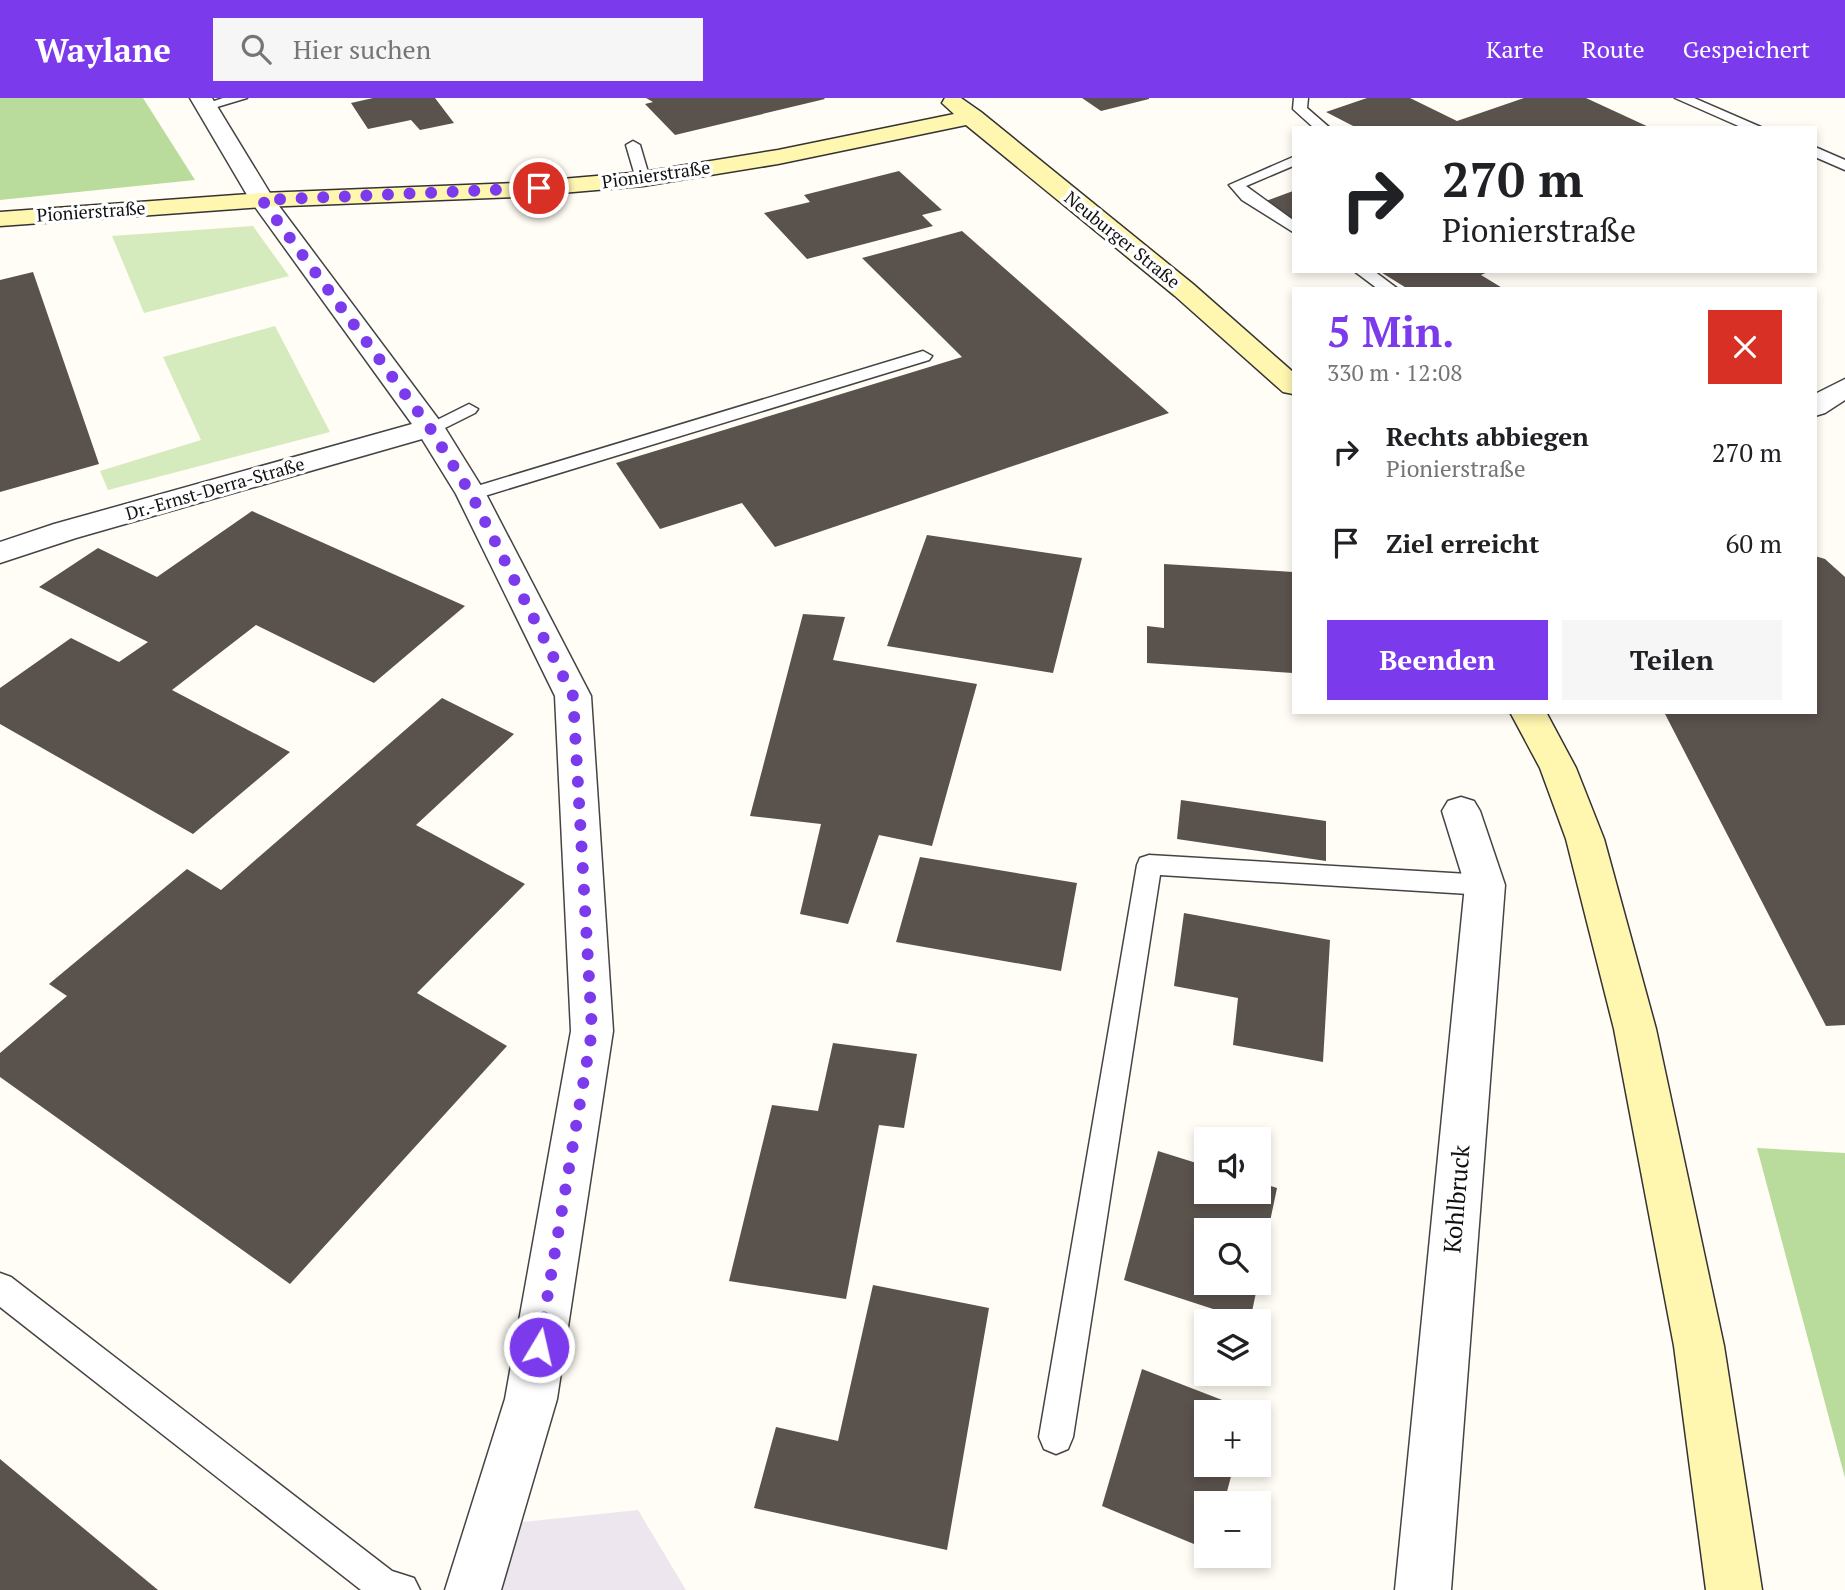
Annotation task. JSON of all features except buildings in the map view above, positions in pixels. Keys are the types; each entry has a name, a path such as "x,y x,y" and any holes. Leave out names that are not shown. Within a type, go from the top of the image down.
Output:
{"main road":[{"name":"Neuburger Straße","path":"946,98 973,117 1184,290 1292,385"},
{"name":"Pionierstraße","path":"0,219 262,200 537,199 643,178 778,157 973,117"},
{"path":"1529,714 1558,768 1586,839 1634,1029 1699,1346 1734,1590"}],"street":[{"path":"204,102 262,200 430,428 471,494 573,696 592,1031 531,1399 473,1590"},
{"path":"1817,406 1845,387"},
{"name":"Dr.-Ernst-Derra-Straße","path":"0,553 65,531 430,428"},
{"name":"Kohlbruck","path":"1423,1590 1485,885 1461,811"}],"lane":[{"path":"204,102 240,98"},
{"path":"1301,98 1300,109 1321,126"},
{"path":"1682,98 1751,126"},
{"path":"633,145 643,178"},
{"path":"1817,153 1845,166"},
{"path":"1292,161 1237,185 1247,197 1292,226"},
{"path":"1365,273 1387,287"},
{"path":"471,494 923,356"},
{"path":"430,428 469,409"},
{"path":"1056,1437 1149,866 1485,885"},
{"path":"0,1288 390,1589"}],"shaded area":[{"path":"638,1510 686,1590 473,1590 494,1525"}],"green space":[{"path":"0,98 143,98 195,180 0,200"},
{"path":"253,226 289,276 144,313 112,236"},
{"path":"275,326 330,432 108,490 100,471 201,440 163,357"},
{"path":"1757,1148 1845,1153 1845,1478"}],"route":[{"path":"539,188 262,200 430,428 471,494 573,696 592,1031 539,1347"}]}
